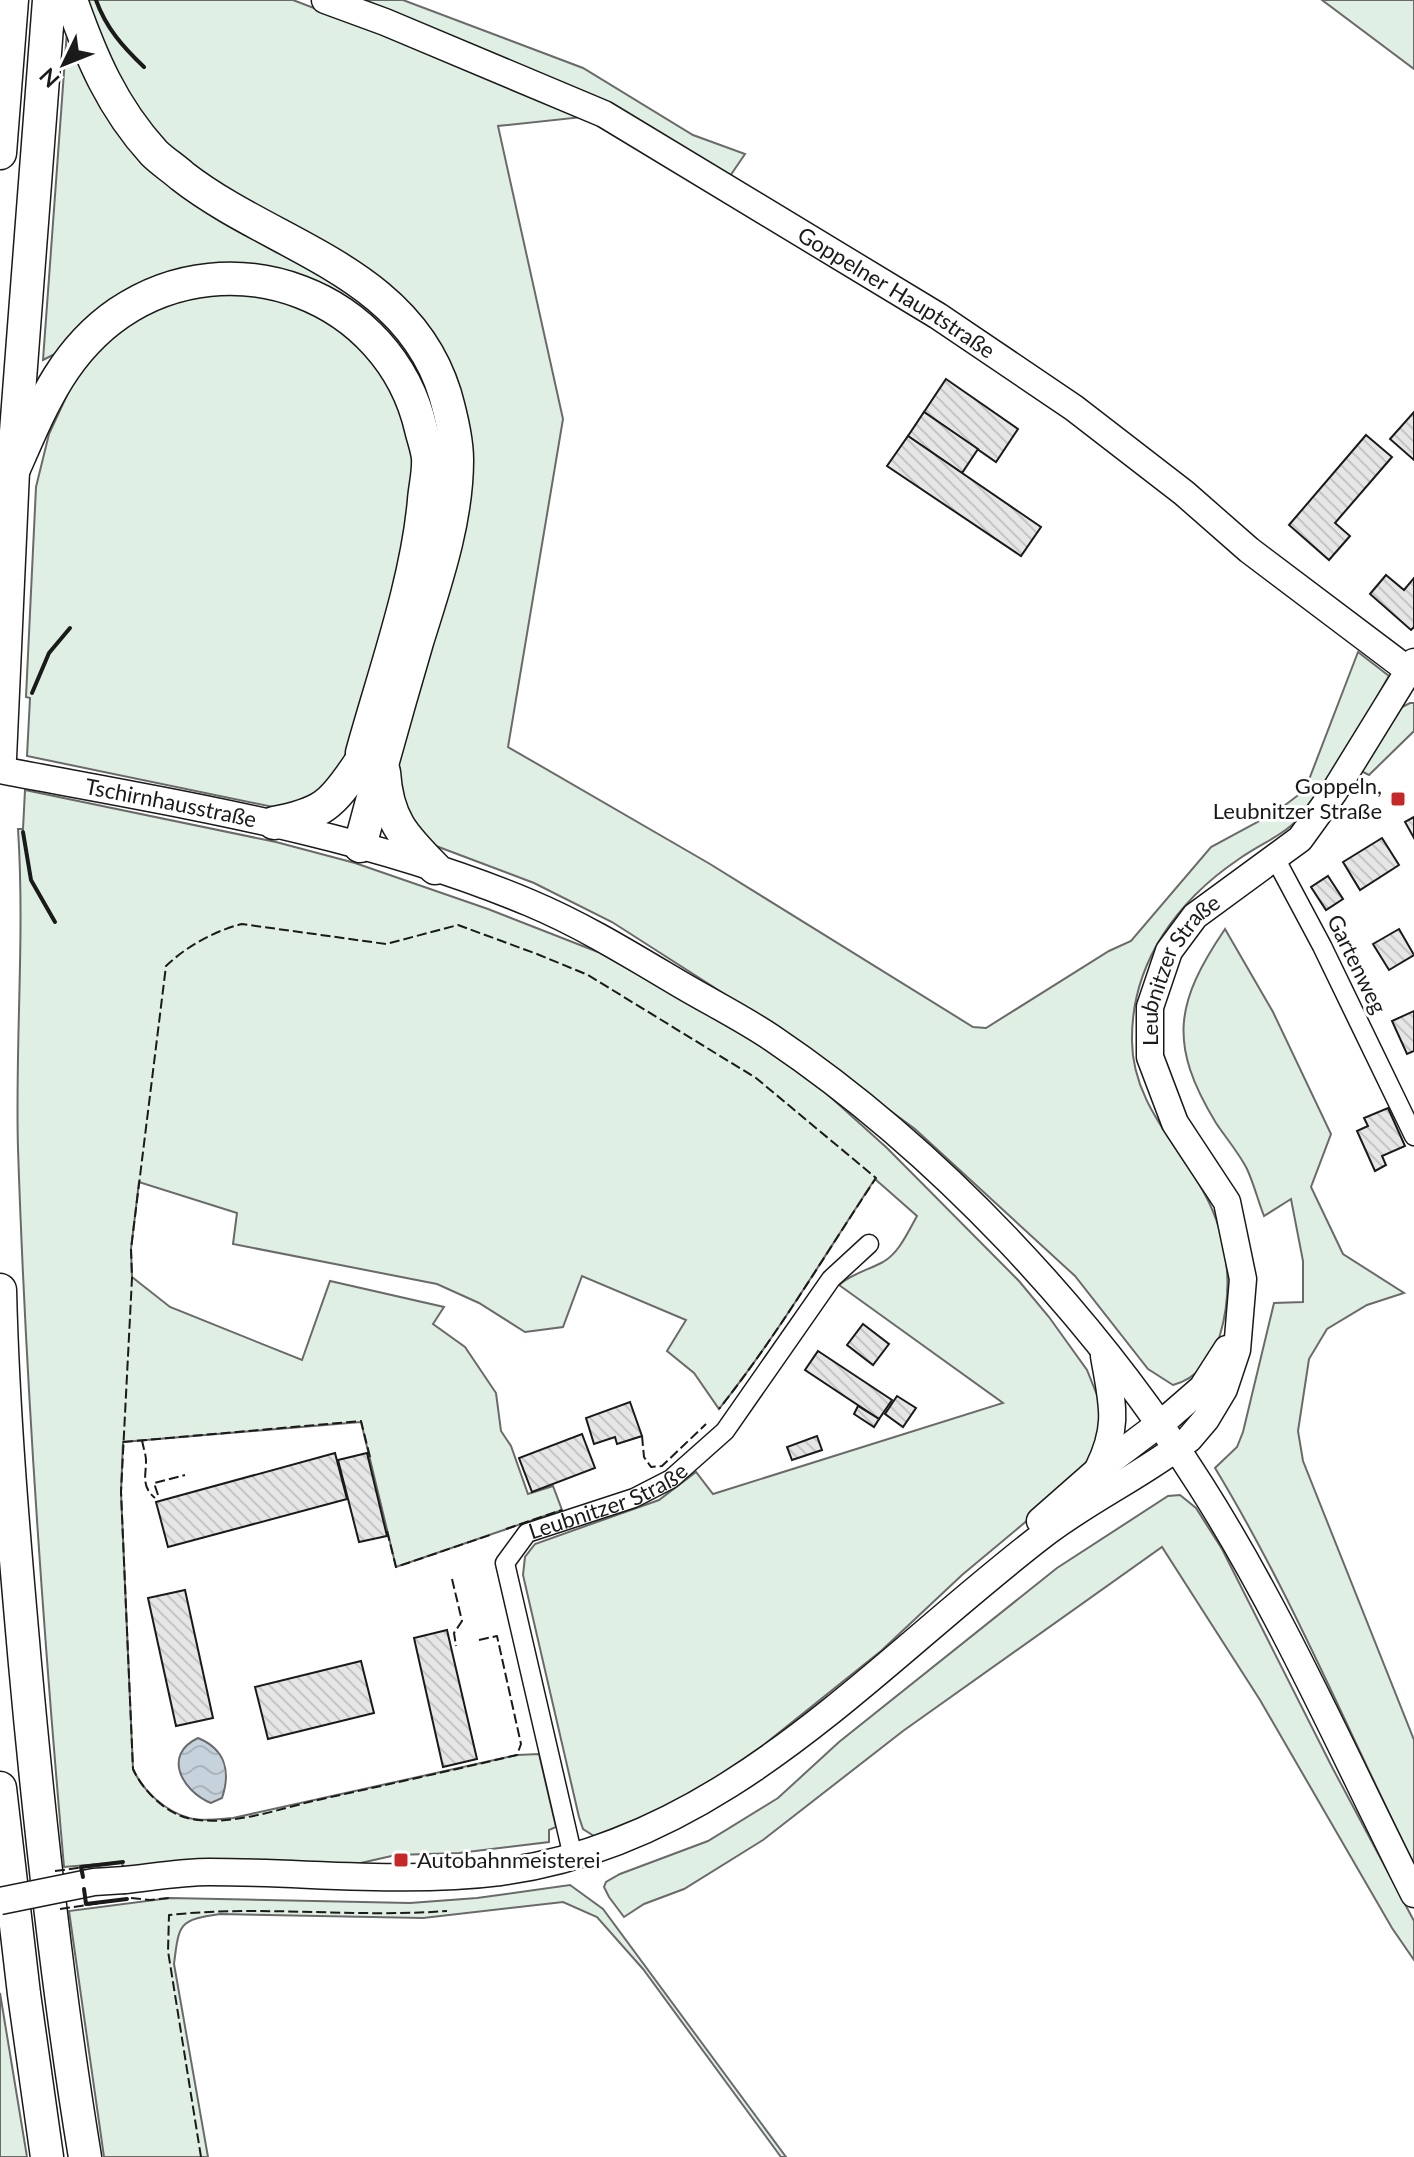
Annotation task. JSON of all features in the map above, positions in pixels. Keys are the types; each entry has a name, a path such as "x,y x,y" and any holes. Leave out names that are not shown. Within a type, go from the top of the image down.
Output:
{"highway":[{"path":"0,153 12,0"},
{"path":"0,758 13,471 49,0"},
{"path":"71,0 92,60 112,98 155,154 211,198 355,277 401,318 419,341 440,380 452,417 457,459 445,552 371,762 338,796 306,817 274,823"},
{"path":"13,471 50,387 90,336 119,313 156,292 187,282 224,278 300,289 359,323 390,357 416,407 428,459 423,519 371,762 350,844"},
{"path":"371,762 391,815 404,837 435,868"},
{"path":"0,1290 12,1514 37,1800 85,2157"},
{"path":"0,1788 47,2157"}],"street":[{"name":"Goppelner Hauptstraße","path":"325,0 604,114 938,316 1074,408 1184,493 1249,550 1412,669"},
{"name":"Leubnitzer Straße","path":"879,1672 1048,1532 1176,1448 1206,1419 1224,1389 1237,1350 1243,1279 1227,1202 1175,1123 1150,1057 1150,1007 1169,951 1195,916 1300,839 1334,792 1412,669"},
{"name":"Tschirnhausstraße","path":"0,770 274,823 435,868 529,903 601,936 769,1036 834,1082 893,1130 1034,1268 1159,1423 1252,1574 1414,1894"},
{"name":"Gartenweg","path":"1275,858 1322,946 1414,1136"},
{"name":"Leubnitzer Straße","path":"573,1857 505,1563 527,1533 634,1498 671,1479 725,1431 831,1279 869,1244"},
{"path":"0,1901 94,1882 206,1872 431,1877 501,1872 573,1857 635,1836 704,1802 753,1770 879,1672 934,1610 1098,1470 1202,1388 1229,1345 1240,1316"},
{"path":"1098,1470 1109,1447 1114,1415 1104,1353"}],"green space":[{"path":"87,0 293,0 518,86 583,117 498,126 563,419 508,747 710,864 973,1027 986,1028 1109,951 1131,941 1211,847 1276,812 1305,790 1358,652 1389,676 1341,762 1307,810 1291,826 1239,859 1197,894 1163,935 1140,984 1132,1038 1138,1079 1155,1116 1209,1202 1226,1258 1225,1316 1213,1352 1196,1373 1173,1385 1148,1369 1075,1276 915,1129 779,1029 612,922 534,883 436,846 412,830 392,788 454,551 437,355 160,144 119,91"},
{"path":"349,0 403,0 583,68 693,135 745,154 730,176"},
{"path":"1322,0 1414,0 1414,69"},
{"path":"67,31 102,100 342,277 414,348 451,459 400,352 226,267 43,360"},
{"path":"223,289 310,305 380,364 409,421 418,497 343,775 322,800 273,807 27,756 30,698 26,697 36,487 49,434 80,367 124,324 160,305"},
{"path":"1414,703 1414,731 1369,775 1361,771 1400,708"},
{"path":"25,790 276,842 355,863 488,909 598,952 763,1046 826,1093 887,1148 1019,1281 1049,1317 1087,1370 1101,1405 1102,1430 1084,1473 962,1575 881,1651 745,1760 667,1807 594,1836 583,1829 579,1817 523,1575 525,1557 535,1544 659,1500 696,1472 713,1494 1003,1403 839,1285 889,1258 903,1242 917,1216 875,1179 780,1324 719,1409 694,1373 667,1351 686,1320 582,1276 563,1327 525,1332 479,1303 437,1284 233,1244 237,1213 139,1182 131,1249 132,1277 170,1307 302,1360 330,1281 444,1307 433,1324 465,1347 496,1393 501,1431 511,1446 528,1494 553,1486 562,1510 396,1567 361,1422 123,1442 121,1492 133,1769 137,1777 156,1799 172,1810 189,1818 211,1820 233,1818 517,1755 539,1754 556,1827 549,1830 549,1842 459,1853 396,1855 343,1867 123,1867 122,1862 64,1867 36,1508 18,1149 21,909 18,829 23,829"},
{"path":"1225,929 1273,1012 1331,1134 1311,1187 1343,1254 1404,1293 1367,1305 1327,1329 1309,1359 1298,1431 1303,1461 1414,1740 1414,1864 1294,1614 1215,1468 1237,1447 1243,1432 1274,1303 1303,1302 1303,1261 1291,1199 1264,1216 1247,1169 1216,1123 1190,1070 1184,1024 1188,1002 1208,955"},
{"path":"1180,1495 1196,1508 1222,1549 1414,1921 1414,1960 1392,1928 1260,1700 1162,1547 903,1731 763,1840 684,1889 644,1904 624,1917 609,1897 604,1887 606,1882 708,1841 778,1798 839,1742 1057,1568 1168,1496"},
{"path":"570,1885 603,1909 786,2157 781,2157 643,1969 597,1917 563,1902 423,1918 220,1914 189,1922 180,1932 174,1964 208,2157 104,2157 69,1911 170,1898 410,1903 477,1898"},
{"path":"0,1993 27,2157 0,2157"}],"water":[{"path":"198,1738 214,1748 224,1762 226,1779 222,1798 211,1803 192,1790 180,1772 181,1754 187,1745"}],"building":[{"path":"946,379 1018,429 996,462 924,412"},
{"path":"924,412 978,449 962,473 908,436"},
{"path":"1414,412 1414,460 1390,439"},
{"path":"1366,435 1392,457 1335,523 1350,536 1329,560 1289,525"},
{"path":"908,436 1041,527 1021,556 887,466"},
{"path":"1386,575 1404,590 1414,578 1414,627 1411,630 1370,594"},
{"path":"1414,817 1414,838 1405,822"},
{"path":"1382,838 1399,865 1360,890 1343,862"},
{"path":"1328,876 1343,899 1326,910 1311,887"},
{"path":"1399,929 1414,955 1389,970 1373,944"},
{"path":"1414,1011 1414,1051 1407,1054 1392,1021"},
{"path":"1388,1108 1405,1146 1382,1156 1386,1165 1375,1171 1357,1131 1368,1126 1364,1118"},
{"path":"863,1324 889,1344 873,1365 847,1345"},
{"path":"818,1351 892,1400 879,1419 805,1370"},
{"path":"897,1396 916,1408 903,1427 885,1414"},
{"path":"630,1402 642,1436 617,1444 615,1437 594,1444 586,1418"},
{"path":"858,1406 879,1419 874,1427 854,1414"},
{"path":"582,1434 595,1468 532,1492 519,1458"},
{"path":"817,1436 822,1450 792,1460 787,1447"},
{"path":"335,1453 347,1499 168,1547 156,1502"},
{"path":"367,1453 387,1536 359,1542 338,1460"},
{"path":"185,1590 213,1718 176,1726 148,1598"},
{"path":"447,1630 477,1759 443,1767 414,1638"},
{"path":"361,1661 374,1713 268,1739 255,1687"}],"fence":[{"path":"479,1640 497,1636 521,1744 517,1755 253,1816 207,1821 183,1817 165,1807 143,1786 133,1769 121,1492 131,1249 166,966 201,940 242,924 386,944 458,925 588,975 756,1078 876,1178 780,1324 719,1409"},
{"path":"123,1442 361,1421 370,1457"},
{"path":"642,1436 644,1457 651,1467 662,1466 706,1424"},
{"path":"142,1440 146,1485 155,1498"},
{"path":"158,1495 154,1483 185,1475"},
{"path":"506,1529 562,1510"},
{"path":"387,1531 396,1567 493,1534"},
{"path":"452,1579 462,1621 454,1633 456,1646"},
{"path":"55,1871 123,1862"},
{"path":"131,1898 170,1898"},
{"path":"60,1909 127,1899"},
{"path":"201,2157 168,1951 169,1915 239,1911 447,1911"}],"wall":[{"path":"96,0 116,36 144,67"},
{"path":"32,693 49,653 70,628"},
{"path":"23,832 31,880 55,922"},
{"path":"83,1877 81,1867 123,1862"},
{"path":"84,1889 86,1904 127,1899"}],"place":[{"name":"Goppeln, Leubnitzer Straße","path":"1398,799"},
{"name":"Autobahnmeisterei","path":"401,1860"}]}
